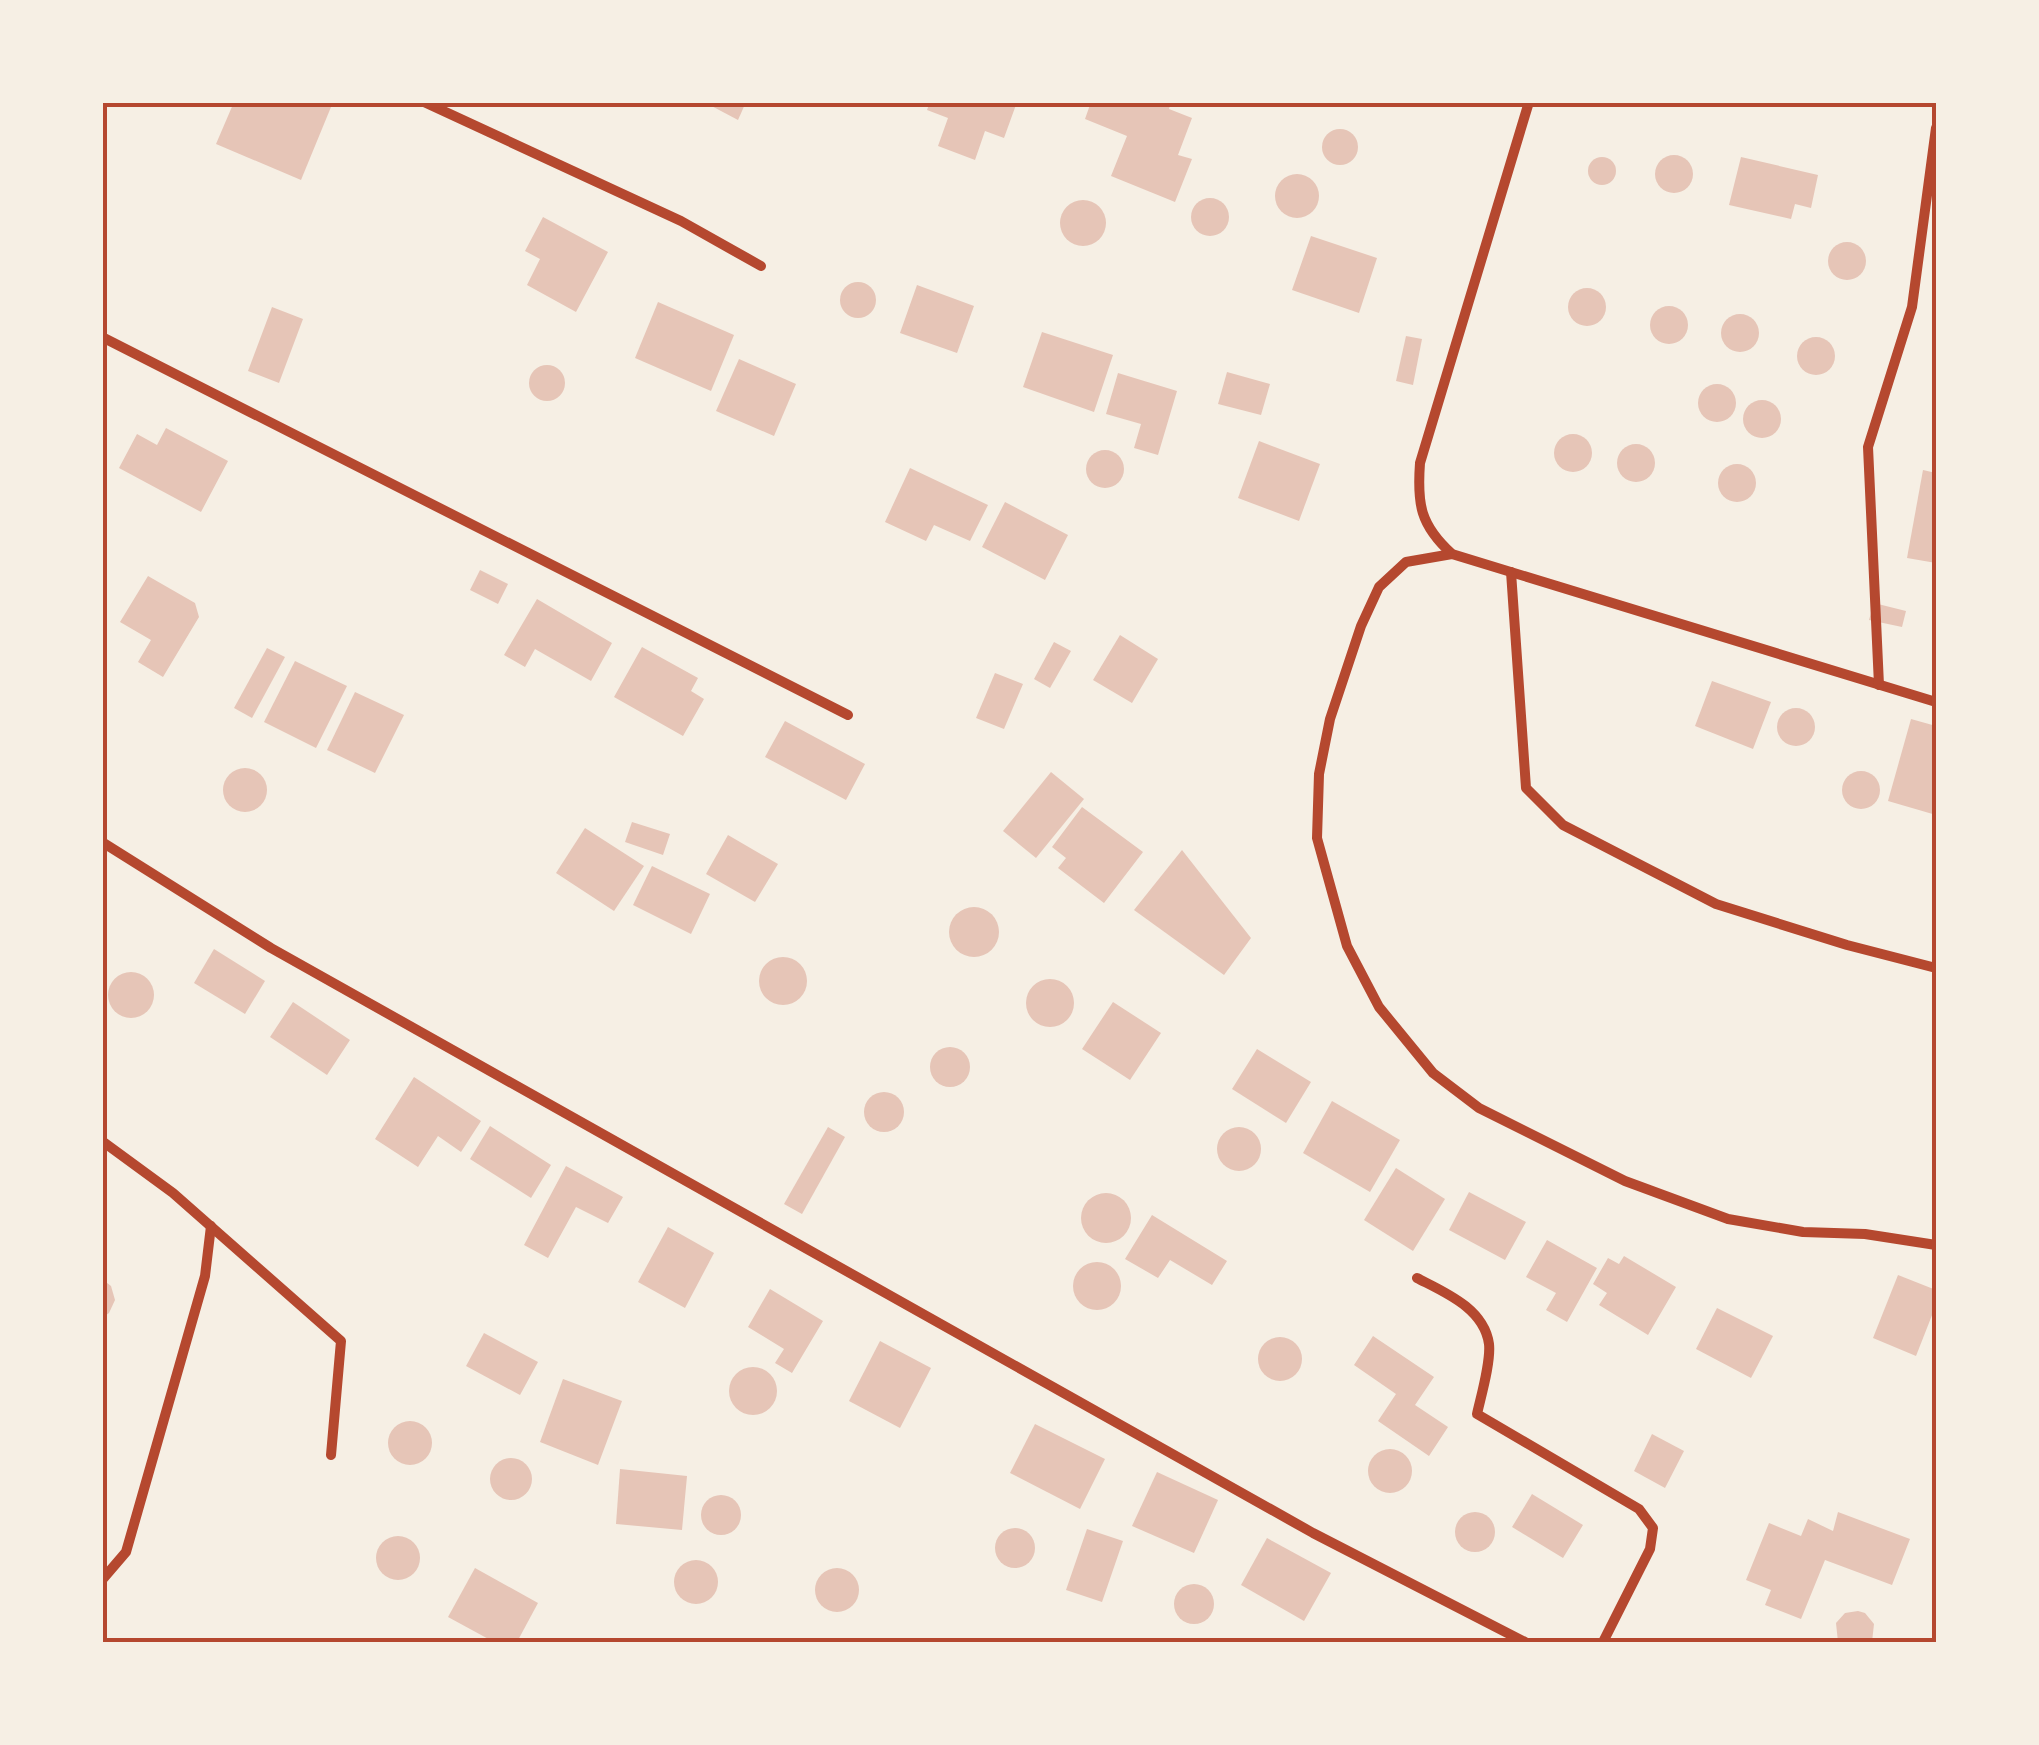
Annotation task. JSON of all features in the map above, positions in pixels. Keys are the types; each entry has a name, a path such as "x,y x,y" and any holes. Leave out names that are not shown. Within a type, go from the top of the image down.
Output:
{"street":[{"path":"424,102 680,222 761,266"},
{"path":"1530,102 1420,462 1418,494 1424,520 1435,538 1452,554 1936,702"},
{"path":"1879,685 1868,446 1912,308 1936,128"},
{"path":"102,336 848,715"},
{"path":"1452,554 1406,562 1380,587 1361,626 1330,720 1319,774 1318,838 1348,946 1378,1007 1432,1072 1479,1108 1625,1180 1728,1219 1803,1232 1864,1234 1936,1245"},
{"path":"1511,572 1526,788 1563,825 1716,904 1936,968"},
{"path":"102,842 289,958 1313,1533 1525,1642"},
{"path":"102,1141 173,1193 340,1341 332,1455"},
{"path":"102,1580 126,1552 205,1276 211,1226"},
{"path":"1417,1278 1455,1298 1479,1318 1489,1345 1478,1414 1640,1509 1653,1528 1650,1550 1603,1642"}],"building":[{"path":"234,102 319,102 331,107 301,180 216,144"},
{"path":"704,102 746,102 738,120"},
{"path":"930,102 1017,102 1004,138 985,131 975,160 938,146 948,118 927,110"},
{"path":"1091,102 1171,102 1169,109 1192,118 1178,155 1192,159 1175,202 1111,176 1127,136 1085,119"},
{"path":"1340,129 1353,134 1358,147 1353,160 1340,165 1327,160 1322,147 1327,134"},
{"path":"1674,155 1687,161 1693,174 1687,187 1674,193 1661,187 1655,174 1661,161"},
{"path":"1602,157 1612,161 1616,171 1612,181 1602,185 1592,181 1588,171 1592,161"},
{"path":"1741,157 1818,175 1811,208 1795,204 1791,219 1729,205"},
{"path":"1297,174 1312,181 1319,196 1312,211 1297,218 1282,211 1275,196 1282,181"},
{"path":"1210,198 1224,203 1229,217 1224,231 1210,236 1196,231 1191,217 1196,203"},
{"path":"1083,200 1099,207 1106,223 1099,239 1083,246 1067,239 1060,223 1067,207"},
{"path":"543,217 608,252 576,312 527,285 540,259 525,251"},
{"path":"1311,236 1377,258 1359,313 1292,290"},
{"path":"1847,242 1860,248 1866,261 1860,274 1847,280 1834,274 1828,261 1834,248"},
{"path":"858,282 871,287 876,300 871,313 858,318 845,313 840,300 845,287"},
{"path":"917,285 974,306 957,353 900,333"},
{"path":"1587,288 1600,294 1606,307 1600,320 1587,326 1574,320 1568,307 1574,294"},
{"path":"658,302 734,335 711,391 635,358"},
{"path":"1669,306 1682,312 1688,325 1682,338 1669,344 1656,338 1650,325 1656,312"},
{"path":"272,307 303,319 279,383 248,371"},
{"path":"1740,314 1753,320 1759,333 1753,346 1740,352 1727,346 1721,333 1727,320"},
{"path":"1042,332 1113,355 1094,412 1023,387"},
{"path":"1406,336 1422,339 1413,385 1396,381"},
{"path":"1816,337 1829,343 1835,356 1829,369 1816,375 1803,369 1797,356 1803,343"},
{"path":"739,359 796,384 774,436 716,411"},
{"path":"547,365 560,370 565,383 560,396 547,401 534,396 529,383 534,370"},
{"path":"1227,372 1270,384 1261,415 1218,404"},
{"path":"1118,373 1177,391 1158,455 1134,448 1141,424 1106,414"},
{"path":"1717,384 1730,390 1736,403 1730,416 1717,422 1704,416 1698,403 1704,390"},
{"path":"1762,400 1775,406 1781,419 1775,432 1762,438 1749,432 1743,419 1749,406"},
{"path":"166,428 228,461 201,512 119,468 137,434 157,445"},
{"path":"1573,434 1586,440 1592,453 1586,466 1573,472 1560,466 1554,453 1560,440"},
{"path":"1259,441 1320,464 1299,521 1238,498"},
{"path":"1636,444 1650,449 1655,463 1650,477 1636,482 1622,477 1617,463 1622,449"},
{"path":"1105,450 1118,456 1124,469 1118,482 1105,488 1092,482 1086,469 1092,456"},
{"path":"1737,464 1751,469 1756,483 1751,497 1737,502 1723,497 1718,483 1723,469"},
{"path":"910,468 988,505 970,541 934,525 926,541 885,522"},
{"path":"1923,470 1936,473 1936,563 1907,558"},
{"path":"1005,502 1068,535 1045,580 982,547"},
{"path":"480,570 508,584 498,604 470,590"},
{"path":"148,576 195,603 199,617 163,677 138,662 151,640 120,622"},
{"path":"537,599 612,643 591,681 535,649 525,667 504,655"},
{"path":"1874,603 1906,611 1902,627 1869,620"},
{"path":"1120,635 1158,659 1132,703 1093,680"},
{"path":"1054,642 1071,651 1050,688 1034,679"},
{"path":"642,647 698,678 691,691 704,699 683,736 614,697"},
{"path":"267,648 285,657 252,718 234,708"},
{"path":"295,661 347,686 316,748 264,722"},
{"path":"995,673 1023,684 1004,729 976,718"},
{"path":"1712,681 1771,702 1753,749 1695,726"},
{"path":"355,692 404,715 375,773 327,750"},
{"path":"1796,708 1809,714 1815,727 1809,740 1796,746 1783,740 1777,727 1783,714"},
{"path":"1911,719 1936,726 1936,815 1888,801"},
{"path":"785,721 865,764 846,800 765,757"},
{"path":"245,768 261,774 267,790 261,806 245,812 229,806 223,790 229,774"},
{"path":"1861,771 1874,777 1880,790 1874,803 1861,809 1848,803 1842,790 1848,777"},
{"path":"1051,772 1084,799 1036,858 1003,831"},
{"path":"1082,807 1143,852 1104,903 1058,868 1066,858 1052,847"},
{"path":"632,822 670,834 663,855 625,842"},
{"path":"585,828 644,866 614,911 556,873"},
{"path":"728,835 778,864 755,902 706,874"},
{"path":"1182,850 1251,938 1224,975 1134,910"},
{"path":"652,866 710,894 691,934 633,905"},
{"path":"974,907 992,914 999,932 992,950 974,957 956,950 949,932 956,914"},
{"path":"214,949 265,981 245,1014 194,983"},
{"path":"783,957 800,964 807,981 800,998 783,1005 766,998 759,981 766,964"},
{"path":"131,972 147,979 154,995 147,1011 131,1018 115,1011 108,995 115,979"},
{"path":"1050,979 1067,986 1074,1003 1067,1020 1050,1027 1033,1020 1026,1003 1033,986"},
{"path":"293,1002 350,1040 327,1075 270,1037"},
{"path":"1113,1002 1161,1033 1130,1080 1082,1049"},
{"path":"950,1047 964,1053 970,1067 964,1081 950,1087 936,1081 930,1067 936,1053"},
{"path":"1257,1049 1311,1082 1286,1123 1232,1089"},
{"path":"414,1077 481,1121 461,1152 438,1136 418,1167 375,1139"},
{"path":"884,1092 898,1098 904,1112 898,1126 884,1132 870,1126 864,1112 870,1098"},
{"path":"1332,1101 1400,1140 1370,1192 1303,1153"},
{"path":"490,1126 551,1165 531,1198 470,1159"},
{"path":"828,1127 845,1137 802,1214 784,1204"},
{"path":"1239,1127 1255,1133 1261,1149 1255,1165 1239,1171 1223,1165 1217,1149 1223,1133"},
{"path":"566,1166 623,1197 608,1223 576,1207 548,1258 524,1245"},
{"path":"1396,1168 1445,1199 1413,1251 1364,1220"},
{"path":"1469,1192 1526,1222 1505,1260 1449,1230"},
{"path":"1106,1193 1124,1200 1131,1218 1124,1236 1106,1243 1088,1236 1081,1218 1088,1200"},
{"path":"1152,1215 1227,1261 1212,1285 1170,1260 1158,1278 1125,1259"},
{"path":"668,1227 714,1253 685,1308 638,1282"},
{"path":"1547,1240 1597,1268 1567,1322 1546,1310 1556,1293 1526,1277"},
{"path":"1624,1256 1676,1287 1648,1335 1599,1305 1607,1293 1593,1284 1608,1258 1619,1264"},
{"path":"1097,1262 1114,1269 1121,1286 1114,1303 1097,1310 1080,1303 1073,1286 1080,1269"},
{"path":"1898,1275 1936,1290 1936,1305 1916,1356 1873,1338"},
{"path":"102,1279 111,1286 115,1300 102,1318"},
{"path":"770,1289 823,1321 792,1373 775,1363 784,1349 748,1327"},
{"path":"1717,1308 1773,1336 1751,1378 1696,1349"},
{"path":"484,1333 538,1362 520,1395 466,1366"},
{"path":"1373,1336 1434,1377 1415,1405 1448,1427 1429,1456 1378,1421 1396,1394 1354,1365"},
{"path":"1280,1337 1296,1343 1302,1359 1296,1375 1280,1381 1264,1375 1258,1359 1264,1343"},
{"path":"880,1341 931,1368 900,1428 849,1401"},
{"path":"753,1367 770,1374 777,1391 770,1408 753,1415 736,1408 729,1391 736,1374"},
{"path":"563,1379 622,1401 598,1465 540,1442"},
{"path":"410,1421 426,1427 432,1443 426,1459 410,1465 394,1459 388,1443 394,1427"},
{"path":"1035,1424 1105,1459 1080,1509 1010,1473"},
{"path":"1652,1434 1684,1451 1665,1488 1634,1471"},
{"path":"1390,1449 1406,1455 1412,1471 1406,1487 1390,1493 1374,1487 1368,1471 1374,1455"},
{"path":"511,1458 526,1464 532,1479 526,1494 511,1500 496,1494 490,1479 496,1464"},
{"path":"620,1469 687,1476 682,1530 616,1524"},
{"path":"1157,1472 1218,1500 1194,1553 1132,1526"},
{"path":"1532,1494 1583,1525 1563,1558 1512,1527"},
{"path":"721,1495 735,1501 741,1515 735,1529 721,1535 707,1529 701,1515 707,1501"},
{"path":"1475,1512 1489,1518 1495,1532 1489,1546 1475,1552 1461,1546 1455,1532 1461,1518"},
{"path":"1838,1512 1910,1539 1892,1585 1825,1560 1801,1619 1765,1605 1771,1590 1746,1580 1769,1523 1801,1536 1808,1519 1833,1531"},
{"path":"1015,1528 1029,1534 1035,1548 1029,1562 1015,1568 1001,1562 995,1548 1001,1534"},
{"path":"1087,1529 1123,1541 1102,1602 1066,1590"},
{"path":"398,1536 413,1543 420,1558 413,1573 398,1580 383,1573 376,1558 383,1543"},
{"path":"1267,1538 1331,1573 1304,1621 1241,1585"},
{"path":"696,1560 712,1566 718,1582 712,1598 696,1604 680,1598 674,1582 680,1566"},
{"path":"475,1568 538,1603 517,1642 494,1642 448,1617"},
{"path":"837,1568 853,1574 859,1590 853,1606 837,1612 821,1606 815,1590 821,1574"},
{"path":"1194,1584 1208,1590 1214,1604 1208,1618 1194,1624 1180,1618 1174,1604 1180,1590"},
{"path":"1858,1611 1874,1624 1872,1642 1838,1642 1836,1623 1845,1613"}]}
